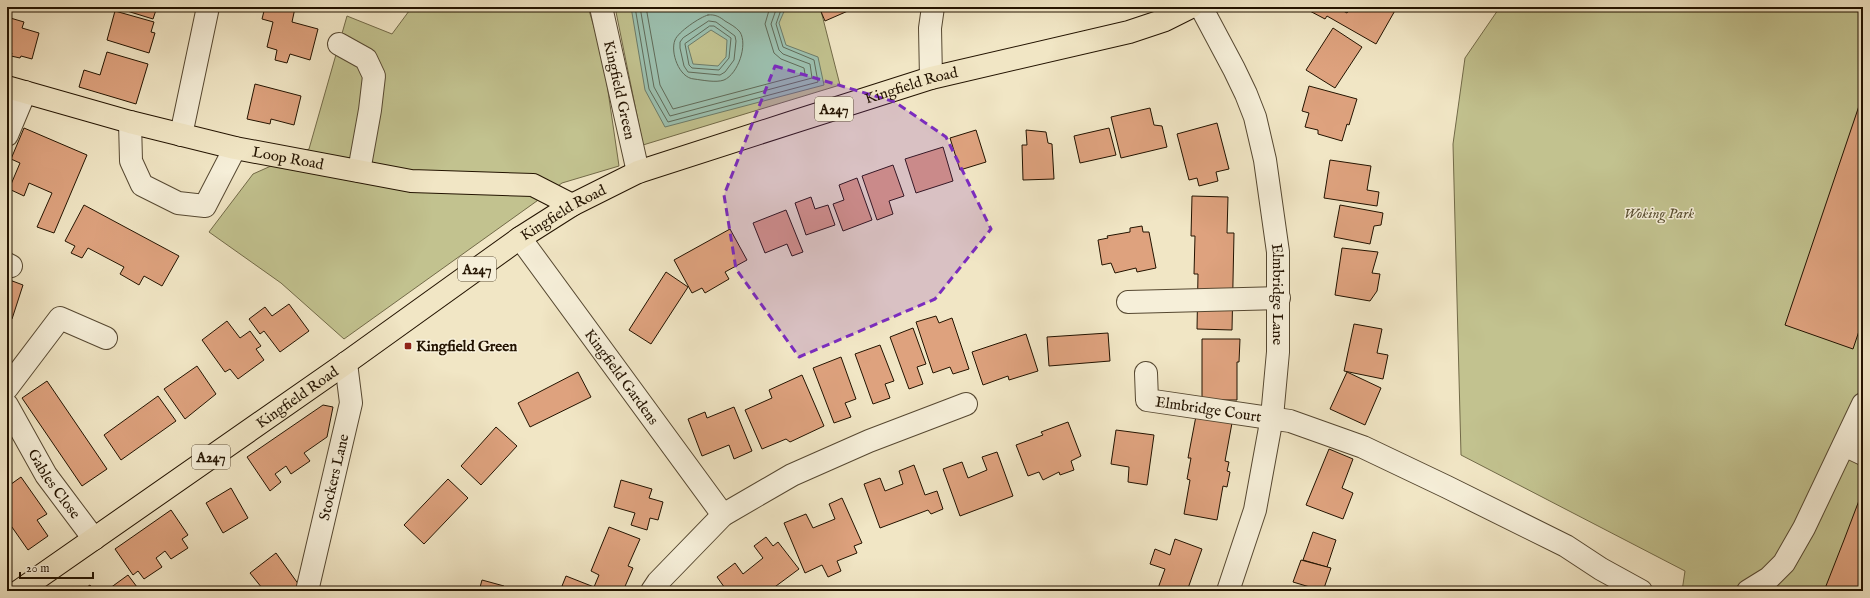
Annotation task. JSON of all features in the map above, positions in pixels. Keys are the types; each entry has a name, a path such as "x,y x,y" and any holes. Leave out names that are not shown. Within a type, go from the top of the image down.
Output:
{"main road":[{"name":"Kingfield Road","path":"19,591 346,363 520,238 572,205 638,172 931,78 1129,32 1165,20 1191,7"},
{"name":"Loop Road","path":"16,89 130,122 234,148 411,181 533,185 572,205"}],"street":[{"path":"181,135 208,7"},
{"name":"Kingfield Green","path":"601,7 638,172"},
{"path":"931,78 930,28 933,7"},
{"name":"Elmbridge Lane","path":"1201,7 1234,69 1255,117 1274,217 1278,252 1279,298 1277,375 1272,417 1255,510 1228,591"},
{"path":"339,44 366,59 374,76 370,110 359,171"},
{"path":"7,135 16,89"},
{"path":"130,122 130,161 142,185 178,204 205,206 234,148"},
{"name":"Kingfield Gardens","path":"520,238 723,514"},
{"path":"1128,302 1279,298"},
{"path":"7,388 60,318 106,338"},
{"name":"Stockers Lane","path":"307,591 351,403 346,363"},
{"name":"Elmbridge Court","path":"1146,373 1147,400 1272,417"},
{"path":"652,591 658,582 723,514 792,475 869,441 966,404"},
{"path":"1748,591 1776,584 1784,563 1853,450 1863,404"},
{"name":"Gables Close","path":"7,405 46,474 94,539"},
{"path":"1272,417 1290,421 1362,447 1440,483 1566,546 1601,569 1641,591"}],"highlighted area":[{"path":"775,66 895,102 946,137 991,229 935,299 799,357 736,269 724,195"}],"green space":[{"name":"Kingfield Green","path":"412,7 588,7 603,57 619,166 562,183 344,339 281,283 209,232 253,174 309,149 347,16 392,34"},
{"path":"615,7 820,7 840,85 643,145"},
{"name":"Woking Park","path":"1500,7 1863,7 1863,591 1682,591 1685,571 1461,455 1453,144 1465,58"}],"water":[{"path":"631,7 786,7 779,23 786,45 818,57 824,85 665,127 645,90","holes":["711,30 727,40 726,57 718,66 693,64 688,46"]}],"building":[{"path":"114,7 157,7 153,19"},
{"path":"265,7 295,8 292,22 318,29 310,60 290,54 287,63 275,60 277,50 267,47 273,22 262,19"},
{"path":"819,7 857,7 825,21"},
{"path":"1307,7 1336,7 1347,13 1351,7 1397,7 1376,44 1327,16 1325,19 1306,9"},
{"path":"115,11 154,22 151,32 155,33 149,53 107,40"},
{"path":"7,17 24,22 22,28 39,33 32,59 21,56 20,58 11,56 12,53 7,52"},
{"path":"1333,28 1362,47 1335,88 1306,70"},
{"path":"107,52 148,64 136,104 79,87 84,70 100,75"},
{"path":"255,84 301,96 294,125 271,119 270,124 247,119"},
{"path":"1309,86 1357,99 1349,125 1347,124 1342,141 1318,134 1318,130 1305,127 1309,113 1302,111"},
{"path":"1863,94 1863,319 1853,349 1785,325"},
{"path":"1150,108 1154,125 1162,126 1167,147 1121,158 1111,117"},
{"path":"1217,123 1229,169 1216,172 1218,181 1199,186 1197,178 1189,180 1177,134"},
{"path":"24,128 87,155 54,233 37,227 52,193 29,183 24,196 9,189 20,163 11,159"},
{"path":"1109,128 1116,155 1080,163 1074,136"},
{"path":"976,130 986,162 960,170 950,138"},
{"path":"1026,130 1046,132 1048,143 1052,144 1054,179 1023,180 1022,145 1027,145"},
{"path":"943,147 953,181 916,193 905,159"},
{"path":"1330,160 1371,166 1367,190 1379,192 1377,206 1324,198"},
{"path":"893,165 904,196 889,201 893,214 877,220 862,176"},
{"path":"857,178 872,220 843,231 833,204 844,200 839,185"},
{"path":"1192,196 1228,197 1227,233 1234,233 1232,330 1197,329 1198,274 1194,274 1195,236 1191,236"},
{"path":"811,197 815,209 828,205 835,225 806,235 795,203"},
{"path":"84,205 179,256 162,286 144,276 139,285 120,274 124,267 88,248 82,258 71,253 75,246 65,241"},
{"path":"1340,205 1383,213 1381,225 1374,226 1370,244 1334,237"},
{"path":"786,210 803,252 792,256 787,244 765,253 753,223"},
{"path":"1142,226 1143,232 1149,232 1156,268 1137,272 1136,268 1115,273 1111,263 1102,265 1098,240 1108,238 1107,236 1130,232 1130,228"},
{"path":"730,229 747,260 725,272 729,279 705,293 702,288 692,293 674,260"},
{"path":"1342,248 1378,252 1372,273 1380,274 1377,291 1370,301 1335,295"},
{"path":"666,272 688,287 651,344 629,330"},
{"path":"7,279 23,285 12,319 7,317"},
{"path":"289,304 309,331 280,352 264,331 260,334 249,319 265,307 272,316"},
{"path":"936,316 939,323 952,318 969,369 953,374 950,367 933,373 916,322"},
{"path":"227,321 240,338 250,331 261,346 256,349 264,360 238,379 230,369 225,372 202,340"},
{"path":"1354,324 1382,329 1377,353 1388,355 1383,379 1344,371"},
{"path":"913,328 926,364 917,367 923,384 909,389 890,337"},
{"path":"1108,333 1110,361 1049,366 1047,337"},
{"path":"1026,334 1038,371 1009,380 1008,376 983,385 972,352"},
{"path":"1202,339 1240,339 1239,362 1237,362 1237,400 1202,400"},
{"path":"880,345 894,381 885,384 890,398 873,404 855,354"},
{"path":"841,357 856,399 845,403 851,417 834,423 813,368"},
{"path":"197,366 216,394 185,419 164,389"},
{"path":"578,372 591,397 530,427 518,403"},
{"path":"1347,372 1381,388 1365,425 1330,409"},
{"path":"802,375 824,426 790,442 786,439 762,449 745,410 772,398 769,390"},
{"path":"47,381 107,469 82,486 22,398"},
{"path":"158,396 176,421 121,460 104,435"},
{"path":"323,405 333,407 327,437 304,453 310,461 291,474 286,466 275,474 281,482 270,491 247,457"},
{"path":"734,407 752,451 734,459 729,445 702,456 688,419 705,412 707,418"},
{"path":"1196,416 1232,423 1225,461 1229,462 1227,471 1230,472 1227,487 1223,486 1217,520 1184,514 1190,480 1187,479 1191,458 1188,458"},
{"path":"1068,422 1081,456 1071,461 1074,470 1060,475 1059,472 1043,480 1039,472 1028,476 1016,445 1043,435 1041,432"},
{"path":"496,427 517,446 481,485 461,466"},
{"path":"1116,430 1154,435 1147,485 1128,482 1129,467 1111,464"},
{"path":"1329,449 1353,459 1342,488 1353,493 1343,519 1306,505"},
{"path":"997,452 1013,496 960,516 943,469 962,462 968,478 987,470 982,457"},
{"path":"914,465 925,495 937,491 943,509 931,514 928,510 880,528 864,484 880,478 885,491 903,484 899,471"},
{"path":"21,477 47,514 37,520 48,536 28,550 7,520 7,487"},
{"path":"448,479 468,498 424,544 404,525"},
{"path":"621,480 652,489 649,498 663,502 658,520 650,518 647,530 631,525 635,513 614,507"},
{"path":"231,488 248,518 223,533 206,503"},
{"path":"1863,490 1863,591 1824,591 1844,540"},
{"path":"842,498 862,543 854,546 857,553 837,561 841,571 828,577 822,565 805,573 784,523 806,514 813,528 835,519 829,504"},
{"path":"171,510 188,535 182,539 188,548 171,559 165,551 156,558 162,567 144,579 138,571 133,575 115,549"},
{"path":"609,527 640,539 628,566 633,568 623,591 574,591 562,586 566,576 594,587 599,575 591,571"},
{"path":"1313,532 1336,540 1327,567 1303,560"},
{"path":"766,537 773,546 778,542 799,569 772,589 773,591 736,591 735,589 727,591 717,577 735,563 743,574 763,558 754,546"},
{"path":"1175,539 1202,549 1187,591 1157,591 1165,569 1150,564 1155,549 1170,555"},
{"path":"276,553 299,585 291,591 261,591 260,589 262,588 250,573"},
{"path":"1301,560 1331,568 1323,591 1293,582"},
{"path":"128,575 140,591 106,591"},
{"path":"482,580 504,586 503,591 479,591"},
{"path":"90,585 94,591 81,591"}],"place":[{"name":"Kingfield Green","path":"408,346"}]}
